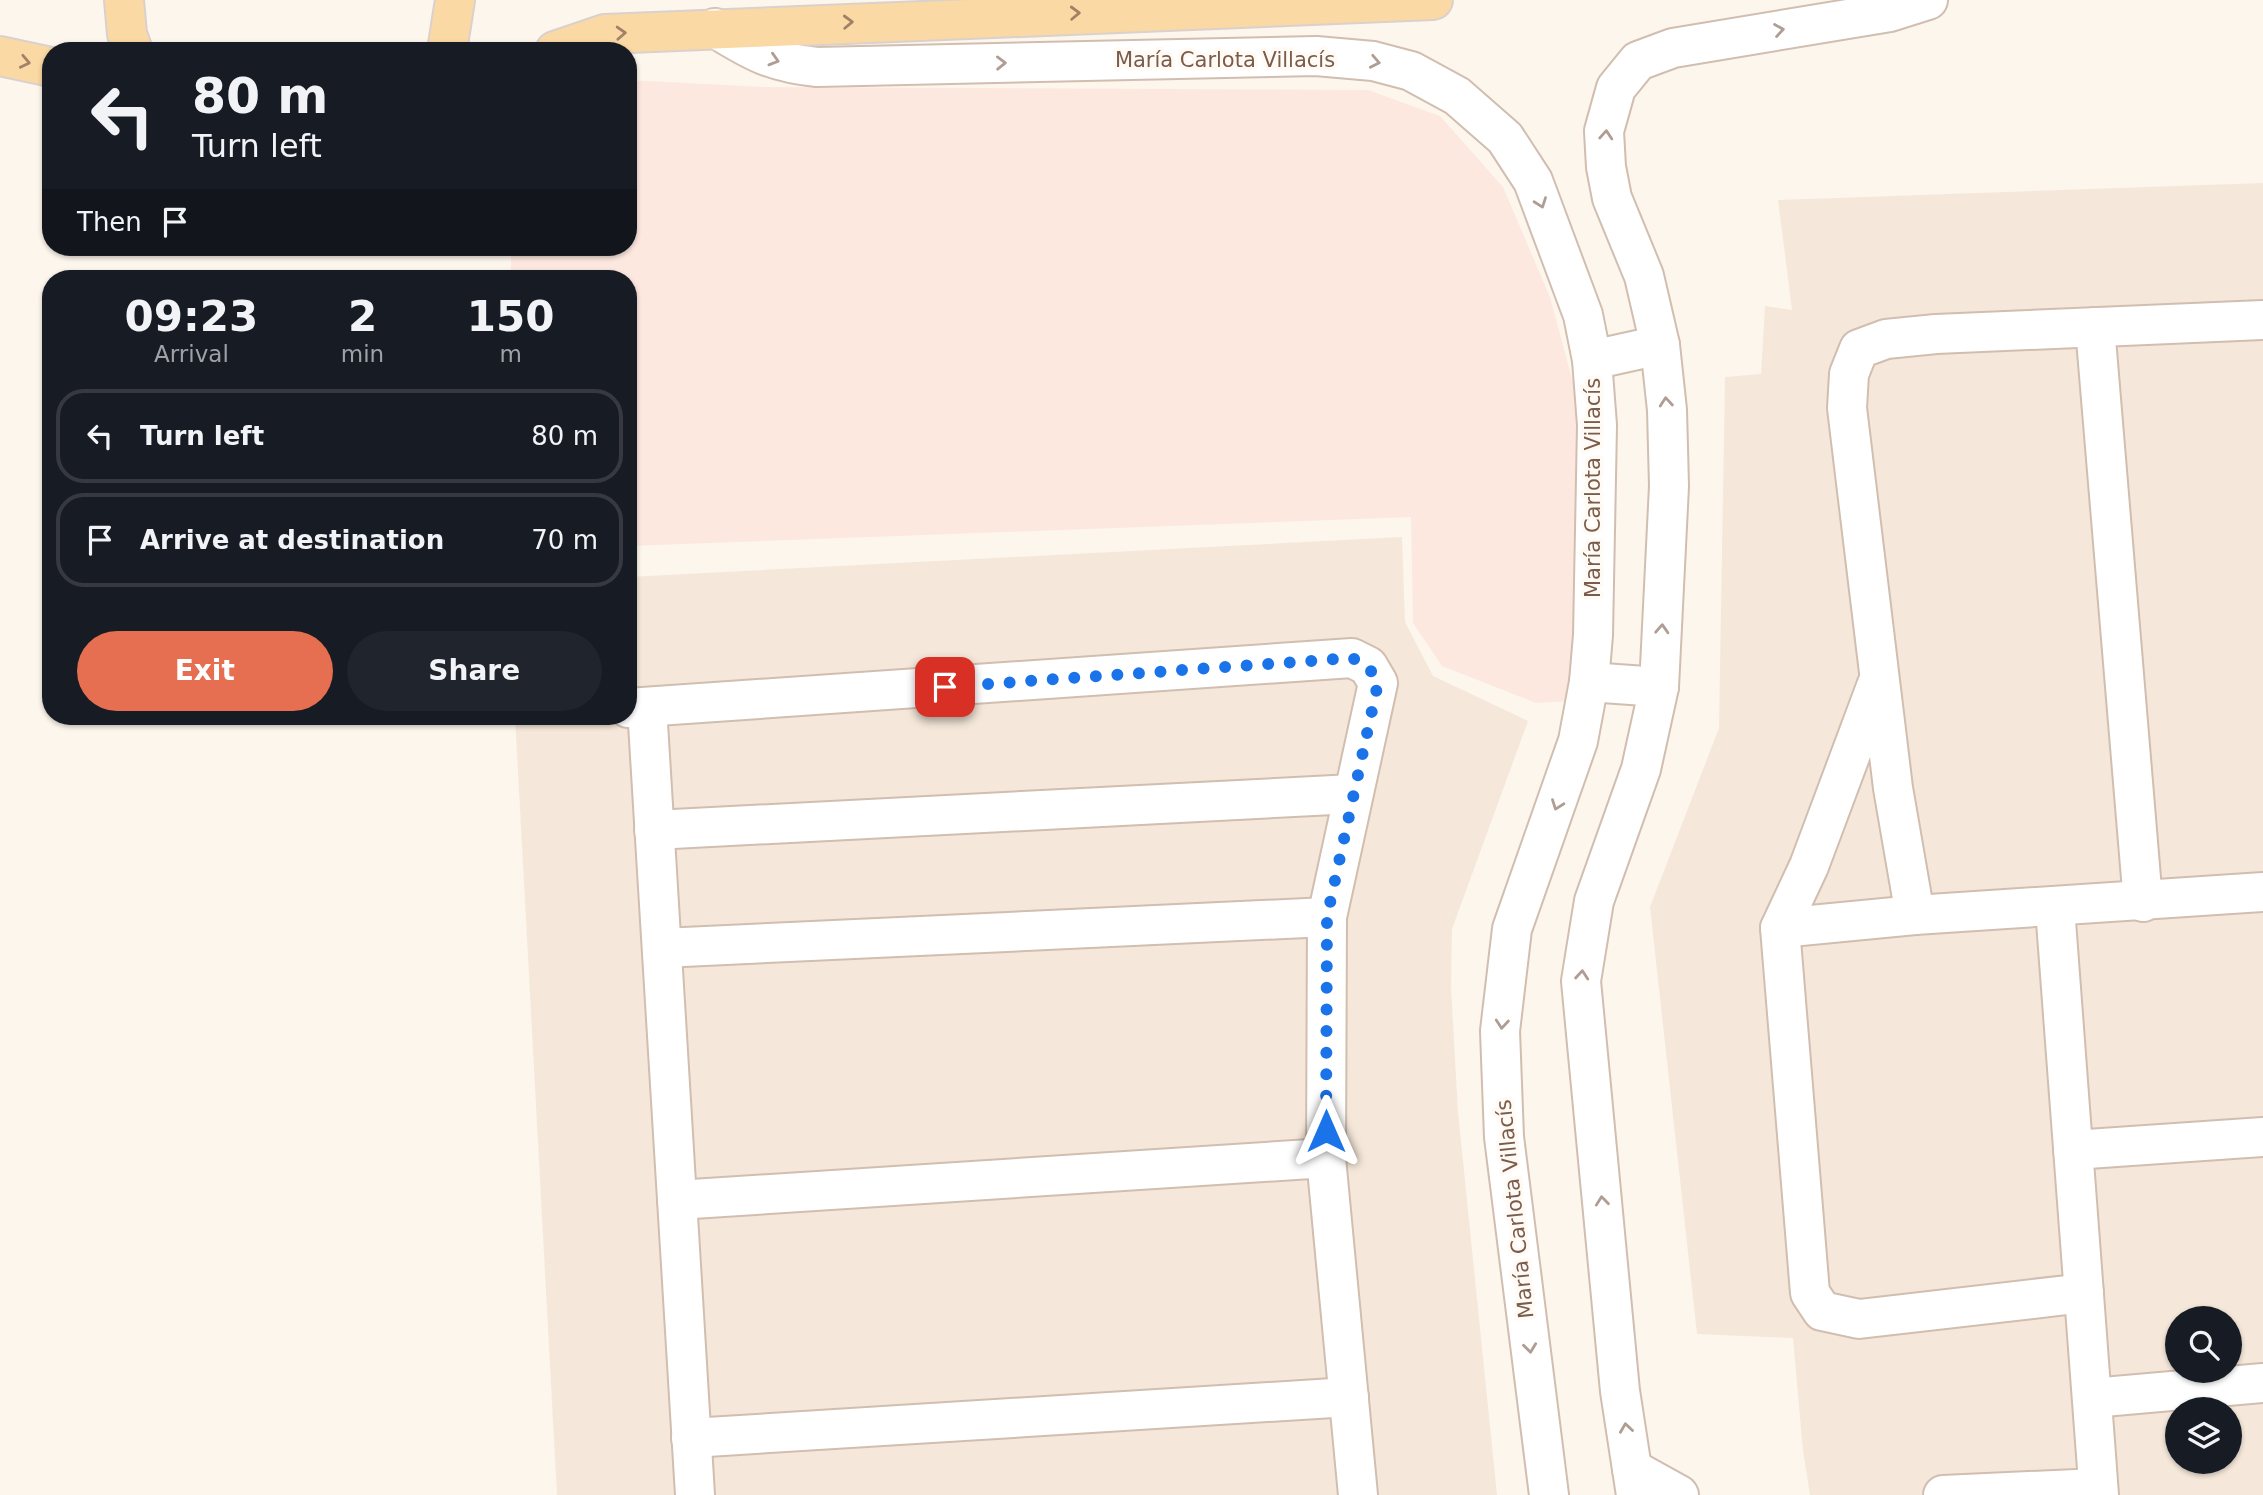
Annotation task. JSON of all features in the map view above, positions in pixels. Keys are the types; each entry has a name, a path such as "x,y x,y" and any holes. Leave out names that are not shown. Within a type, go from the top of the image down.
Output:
{"main road":[{"path":"124,0 130,42"},
{"path":"448,42 455,0"},
{"path":"581,42 605,34 715,28 1433,0"},
{"path":"0,56 42,65"}],"street":[{"path":"1679,1495 1634,1482 1620,1391 1581,981 1594,901 1641,769 1659,687 1669,486 1667,411 1660,345 1644,276 1612,198 1606,167 1604,131 1616,89 1638,61 1673,48 1891,12 1928,0"},
{"name":"María Carlota Villacís","path":"715,28 758,55 787,64 817,67 1316,56 1373,61 1411,71 1457,96 1505,138 1533,181 1583,315 1592,360 1597,425 1590,682 1578,741 1512,929 1500,1031 1504,1137 1549,1495"},
{"path":"1915,915 1899,829 1847,408 1849,374 1859,349 1886,340 1936,334 2263,320"},
{"path":"2095,327 2143,902"},
{"path":"1592,360 1660,345"},
{"path":"695,1495 654,830 637,708 1352,658 1368,666 1378,683 1327,917 1326,1158 1358,1495"},
{"path":"1880,675 1809,866 1780,928 1810,1293 1822,1311 1859,1320 2084,1293"},
{"path":"1590,682 1659,687"},
{"path":"654,830 1353,794"},
{"path":"1780,928 1915,915 2055,908 2263,892"},
{"path":"1944,1495 2098,1491 2055,908"},
{"path":"662,948 1327,917"},
{"path":"2073,1150 2263,1137"},
{"path":"677,1200 1326,1158"},
{"path":"2092,1398 2263,1383"},
{"path":"691,1438 1349,1397"}],"shaded area":[{"path":"637,80 765,87 1368,90 1440,116 1503,187 1550,297 1581,412 1571,701 1536,703 1442,666 1413,623 1411,517 637,546 637,270 511,270 511,256 637,256"},
{"path":"2263,183 2263,1495 1810,1495 1803,1451 1793,1338 1697,1334 1650,907 1719,728 1725,377 1761,374 1765,306 1792,310 1778,200"},
{"path":"1402,537 1405,622 1433,676 1528,721 1452,929 1451,987 1458,1112 1497,1495 557,1495 515,725 637,725 637,577"}],"route":[{"path":"945,687 1352,658 1368,666 1378,683 1327,917 1326,1131"}]}
